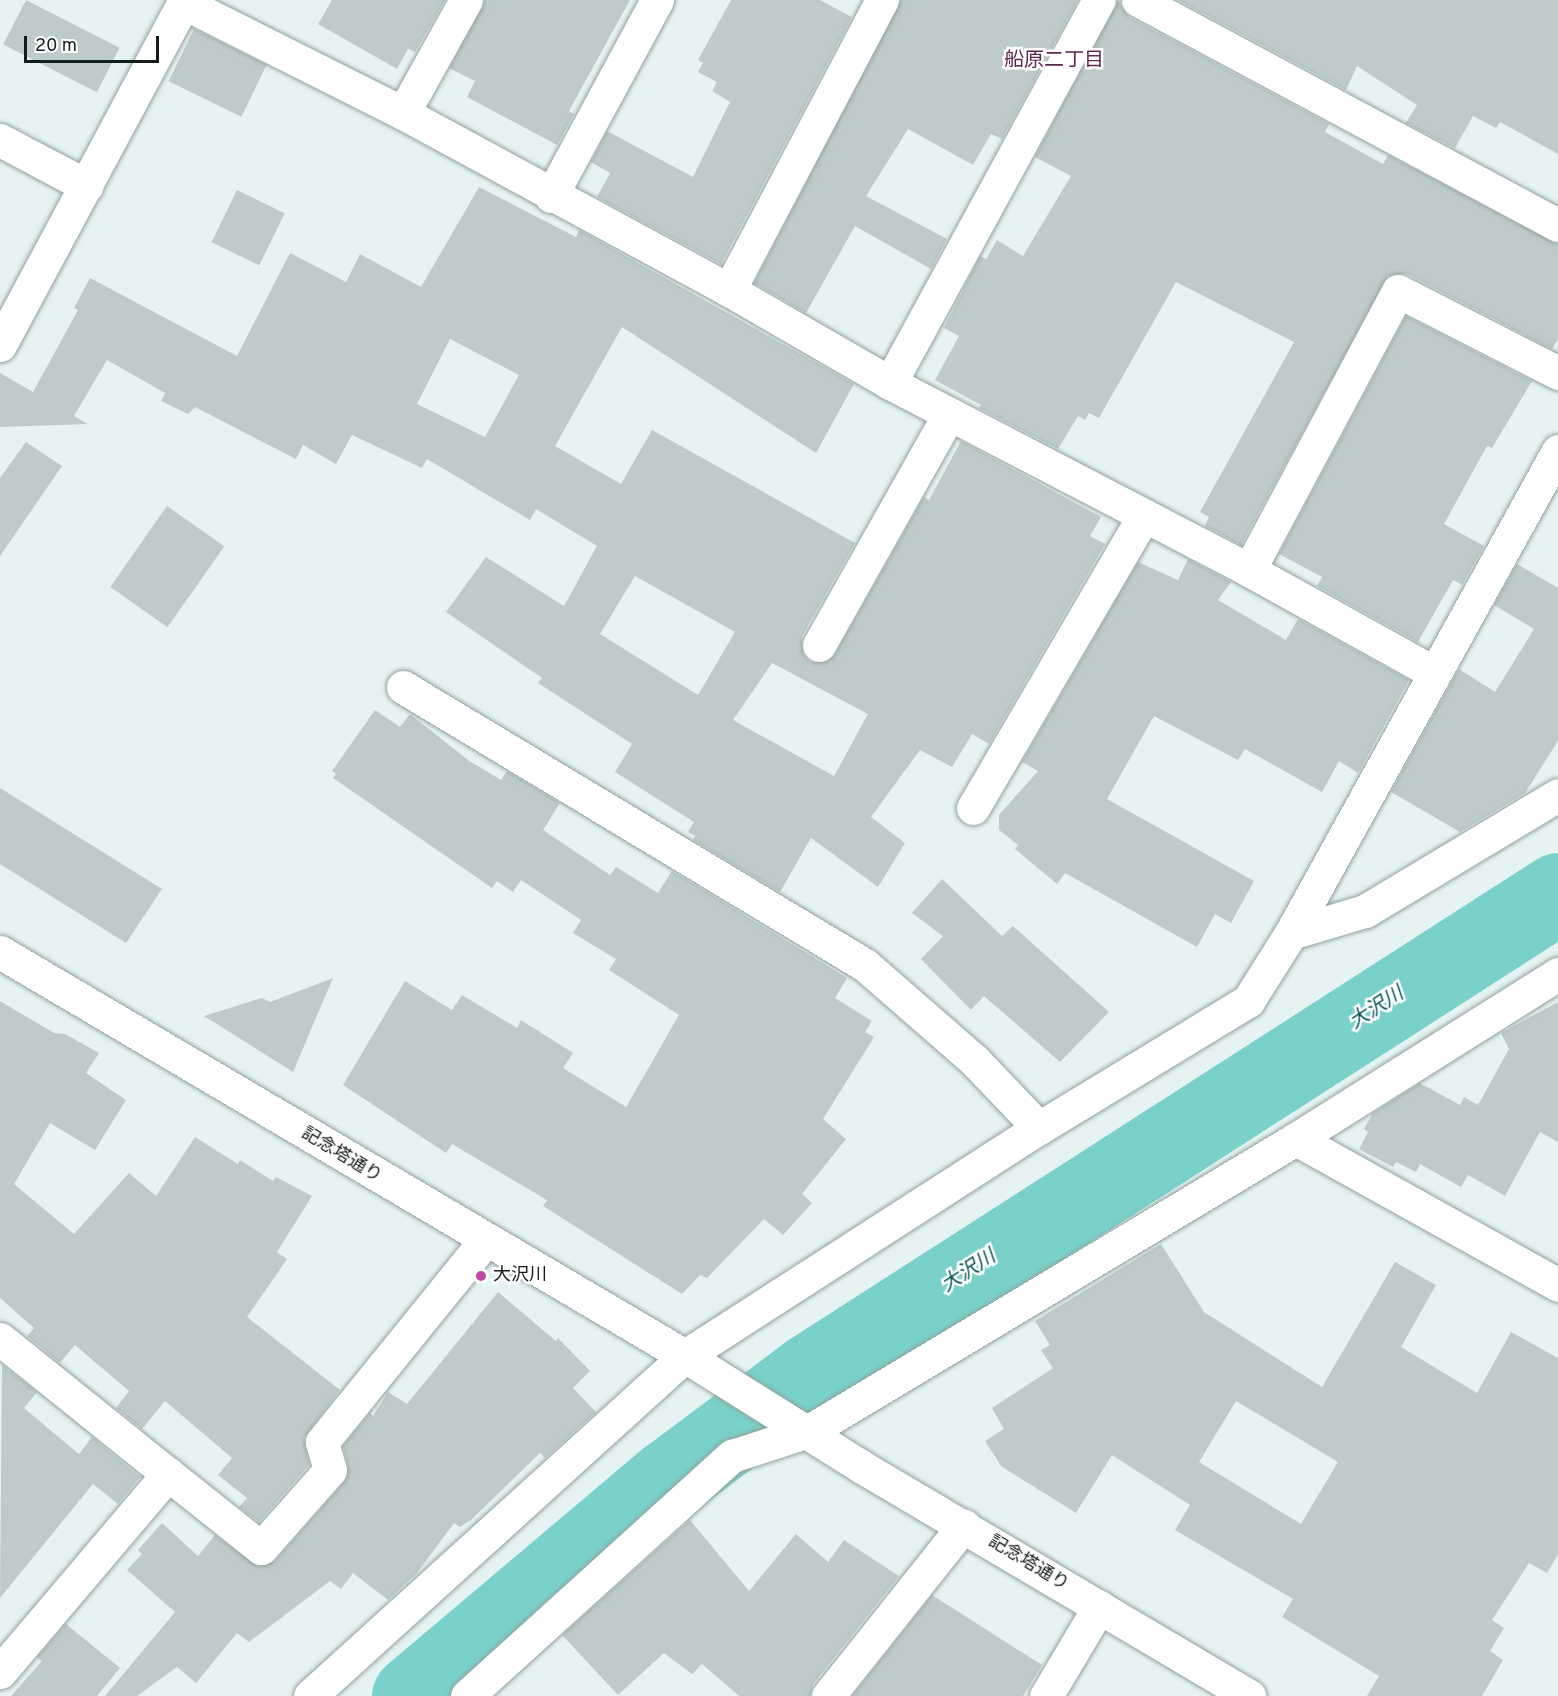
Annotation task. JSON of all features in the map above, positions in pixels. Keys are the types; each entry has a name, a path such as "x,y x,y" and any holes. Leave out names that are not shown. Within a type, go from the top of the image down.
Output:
{"street":[{"path":"403,113 466,0"},
{"path":"550,196 657,0"},
{"path":"729,290 882,0"},
{"path":"890,383 1099,0"},
{"path":"1138,0 1558,225"},
{"path":"0,345 184,2 403,113 550,196 729,290 890,383 1250,570 1433,672"},
{"path":"0,140 87,186"},
{"path":"1250,570 1398,291 1558,374"},
{"path":"819,645 949,414"},
{"path":"309,1696 685,1356 1039,1128 1248,1001 1291,933 1433,672 1558,451"},
{"path":"973,808 1144,515"},
{"path":"403,687 569,783 864,965 974,1060 1039,1128"},
{"path":"1291,933 1365,911 1558,795"},
{"name":"記念塔通り","path":"0,952 485,1241 685,1356 809,1431 862,1467 964,1525 1249,1696"},
{"path":"467,1696 732,1456 809,1431 1296,1139 1558,974"},
{"path":"1296,1139 1558,1285"},
{"path":"0,1339 261,1548 330,1470 322,1442 485,1241"},
{"path":"0,1672 168,1474"},
{"path":"828,1696 964,1525"},
{"path":"1046,1696 1099,1607"}],"building":[{"path":"26,0 120,48 97,92 3,45"},
{"path":"332,0 445,0 415,52 408,49 397,69 318,24"},
{"path":"485,0 630,0 569,111 574,114 557,145 467,97 475,81 449,68"},
{"path":"731,0 820,0 852,17 721,264 597,197 610,173 591,162 607,131 693,177 730,102 712,91 717,82 698,72 703,63 698,60"},
{"path":"901,0 1078,0 1002,139 991,134 973,165 908,129 866,196 947,239 931,269 855,226 806,313 754,283"},
{"path":"1118,0 1129,17 1329,124 1325,132 1383,164 1388,155 1558,244 1558,339 1552,349 1407,274 1388,276 1241,545 1205,526 1209,517 1200,512 1294,342 1176,282 1099,418 1089,413 1085,420 1078,416 1058,449 979,408 981,405 935,380 959,336 944,328 980,256 986,259 997,240 1023,256 1071,176 1035,157"},
{"path":"1178,0 1558,0 1558,154 1500,122 1496,128 1473,116 1455,148 1406,123 1417,105 1357,66 1346,90"},
{"path":"194,29 267,65 241,117 169,81"},
{"path":"479,187 576,237 579,230 854,384 816,453 622,327 555,446 621,484 652,430 855,543 802,636 803,654 810,662 828,661 835,654 924,497 929,500 961,441 1101,517 1090,536 1105,544 989,744 972,734 952,767 920,750 871,817 905,843 878,887 811,838 780,892 693,840 695,836 688,832 694,822 615,772 632,744 538,683 542,678 446,612 486,557 564,606 597,546 536,509 530,520 427,459 422,468 352,435 336,464 303,445 296,459 195,407 188,414 161,401 165,393 107,360 74,416 88,424 0,427 0,373 33,392 78,310 74,308 90,278 237,356 290,253 346,282 360,254 421,287","holes":["450,339 519,375 485,437 417,404","635,576 735,632 698,695 600,634","772,663 868,714 834,776 733,720"]},
{"path":"237,190 285,213 259,265 212,242"},
{"path":"1406,316 1532,381 1492,448 1487,446 1444,524 1484,546 1462,585 1453,580 1418,642 1317,586 1322,577 1279,554"},
{"path":"26,442 62,466 0,556 0,478"},
{"path":"167,506 224,546 168,627 110,587"},
{"path":"1188,559 1231,582 1218,600 1286,640 1298,619 1409,680 1358,773 1339,761 1322,792 1245,749 1238,760 1154,716 1107,799 1254,881 1231,923 1215,914 1197,947 1065,873 1057,884 1015,849 1018,845 999,830 999,815 1038,771 1022,762 1138,562 1178,580"},
{"path":"1517,564 1558,588 1558,741 1525,793 1460,832 1391,792 1459,669 1495,692 1534,629 1494,605"},
{"path":"375,710 400,727 410,714 468,760 501,780 507,771 560,803 543,830 610,875 616,867 658,893 672,871 847,978 835,998 872,1021 865,1032 874,1037 823,1119 846,1139 802,1194 812,1203 783,1235 764,1219 707,1278 700,1275 682,1294 543,1206 547,1200 452,1144 446,1153 343,1085 405,981 452,1010 462,995 517,1028 521,1020 573,1053 563,1068 626,1107 679,1015 609,970 616,959 573,933 581,920 521,880 513,892 497,881 492,888 333,778 336,774 332,771"},
{"path":"0,788 162,889 126,943 0,864"},
{"path":"942,879 1002,936 1013,926 1109,1012 1060,1062 984,996 971,1010 921,959 943,936 912,913"},
{"path":"333,978 293,1072 204,1016 262,998 270,1002"},
{"path":"0,1001 54,1033 65,1034 99,1053 86,1073 126,1100 95,1150 50,1123 14,1184 74,1234 129,1173 156,1196 195,1137 238,1164 240,1160 273,1181 276,1177 312,1196 277,1252 287,1259 247,1317 340,1390 304,1438 309,1465 259,1522 239,1507 247,1498 218,1475 232,1458 165,1401 142,1429 116,1408 129,1391 75,1345 60,1363 27,1336 34,1328 0,1298"},
{"path":"1558,1002 1558,1142 1540,1132 1505,1196 1468,1175 1461,1187 1420,1164 1416,1172 1396,1162 1393,1167 1359,1149 1368,1132 1364,1129 1373,1113 1420,1083 1460,1105 1464,1097 1478,1105 1509,1049 1501,1033"},
{"path":"1161,1244 1204,1312 1322,1387 1395,1262 1436,1285 1401,1347 1477,1393 1511,1332 1558,1358 1558,1554 1547,1573 1529,1563 1492,1620 1504,1628 1490,1651 1503,1660 1482,1696 1367,1696 1379,1676 1282,1617 1293,1599 1175,1530 1190,1505 1112,1455 1076,1513 1001,1466 985,1441 1004,1429 992,1408 1053,1368 1041,1350 1050,1345 1035,1321","holes":["1236,1401 1338,1462 1301,1524 1199,1462"]},
{"path":"498,1292 556,1341 558,1338 590,1371 573,1388 596,1412 545,1458 540,1453 471,1520 460,1527 454,1523 417,1573 388,1600 353,1573 341,1589 330,1581 249,1642 237,1633 196,1683 177,1667 137,1696 105,1696 175,1612 127,1570 142,1554 138,1550 162,1523 198,1556 215,1535 257,1566 275,1561 344,1482 348,1465 343,1446 370,1413 373,1416 388,1392 407,1404"},
{"path":"2,1365 37,1392 24,1408 79,1454 92,1437 140,1477 118,1504 93,1484 0,1598"},
{"path":"690,1520 749,1591 796,1534 828,1562 844,1540 899,1576 813,1684 810,1696 739,1696 702,1664 692,1674 664,1653 618,1695 562,1635"},
{"path":"932,1595 1042,1665 1023,1696 852,1696"},
{"path":"66,1624 120,1668 97,1696 11,1696 42,1661 37,1657"}],"waterway":[{"name":"大沢川","path":"412,1696 668,1480 811,1373 1558,893"}],"place":[{"name":"大沢川","path":"481,1276"}],"district":[{"name":"船原二丁目","path":"1054,61"}]}
